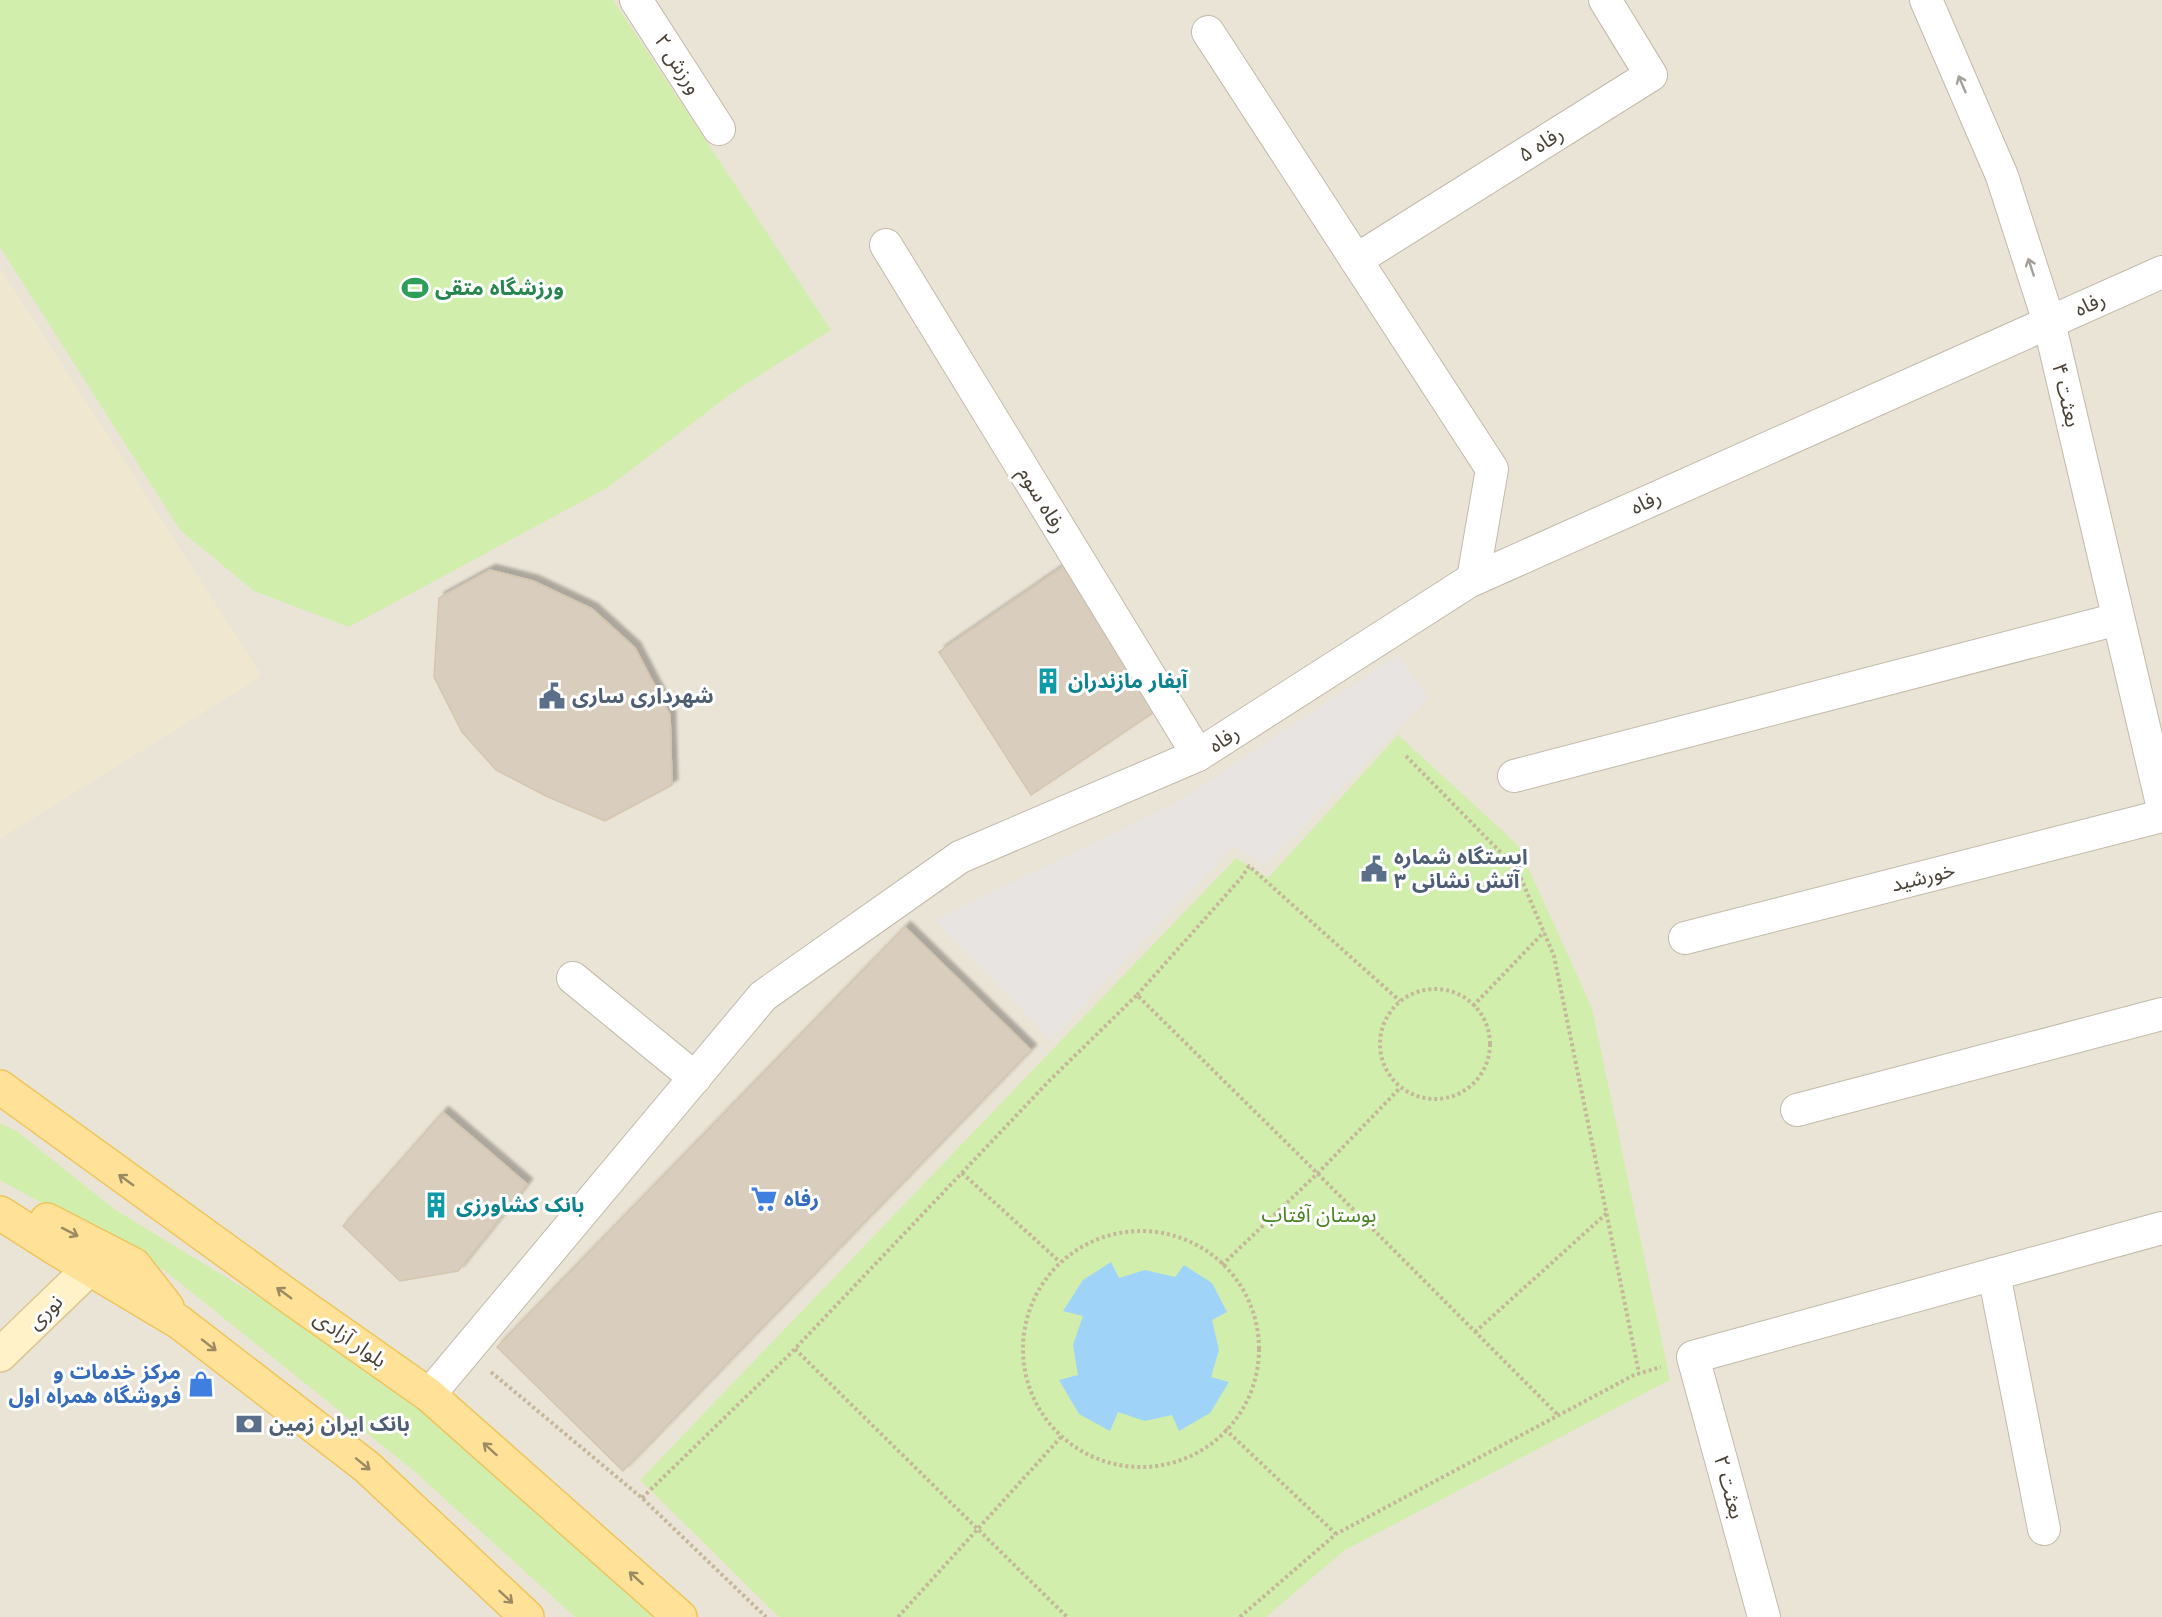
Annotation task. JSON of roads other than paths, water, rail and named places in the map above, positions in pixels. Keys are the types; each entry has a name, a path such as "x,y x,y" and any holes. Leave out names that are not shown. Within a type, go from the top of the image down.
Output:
{"main road":[{"name":"بلوار آزادی","path":"3,1093 429,1395 680,1617"},
{"path":"0,1195 134,1265 179,1322"},
{"path":"0,1213 179,1322 367,1467 527,1617"},
{"name":"نوری","path":"0,1355 89,1269"}],"street":[{"name":"ورزش ۲","path":"636,0 719,129"},
{"name":"رفاه ۵","path":"1356,260 1652,75 1605,0"},
{"name":"بعثت ۴","path":"1926,0 2002,176 2049,322 2162,804"},
{"path":"1208,32 1492,469 1473,579"},
{"name":"رفاه سوم","path":"886,245 1198,755"},
{"name":"رفاه","path":"429,1395 763,996 960,857 1198,755 1473,579 2162,272"},
{"path":"1514,776 2118,619"},
{"name":"خورشید","path":"1685,938 2162,816"},
{"path":"573,978 695,1078"},
{"path":"1797,1110 2162,1014"},
{"path":"2044,1529 1994,1274 2162,1228"},
{"name":"بعثت ۲","path":"1764,1617 1693,1357 1994,1274"}],"water":[{"path":"1111,1262 1119,1278 1145,1270 1175,1277 1184,1265 1212,1283 1227,1312 1212,1320 1219,1350 1211,1377 1229,1382 1210,1413 1179,1431 1172,1415 1145,1421 1118,1412 1110,1431 1079,1414 1059,1380 1078,1375 1073,1345 1083,1316 1063,1311 1083,1280"}],"place":[{"name":"ورزشگاه متقی","path":"415,288"},
{"name":"آبفار مازندران","path":"1048,681"},
{"name":"شهرداری ساری","path":"552,696"},
{"name":"ایستگاه شماره ۳ آتش نشانی","path":"1374,869"},
{"name":"رفاه","path":"764,1199"},
{"name":"بانک کشاورزی","path":"436,1205"},
{"name":"مرکز خدمات و فروشگاه همراه اول","path":"201,1384"},
{"name":"بانک ایران زمین","path":"249,1424"}],"park label":[{"name":"بوستان آفتاب","path":"1319,1215"}]}
